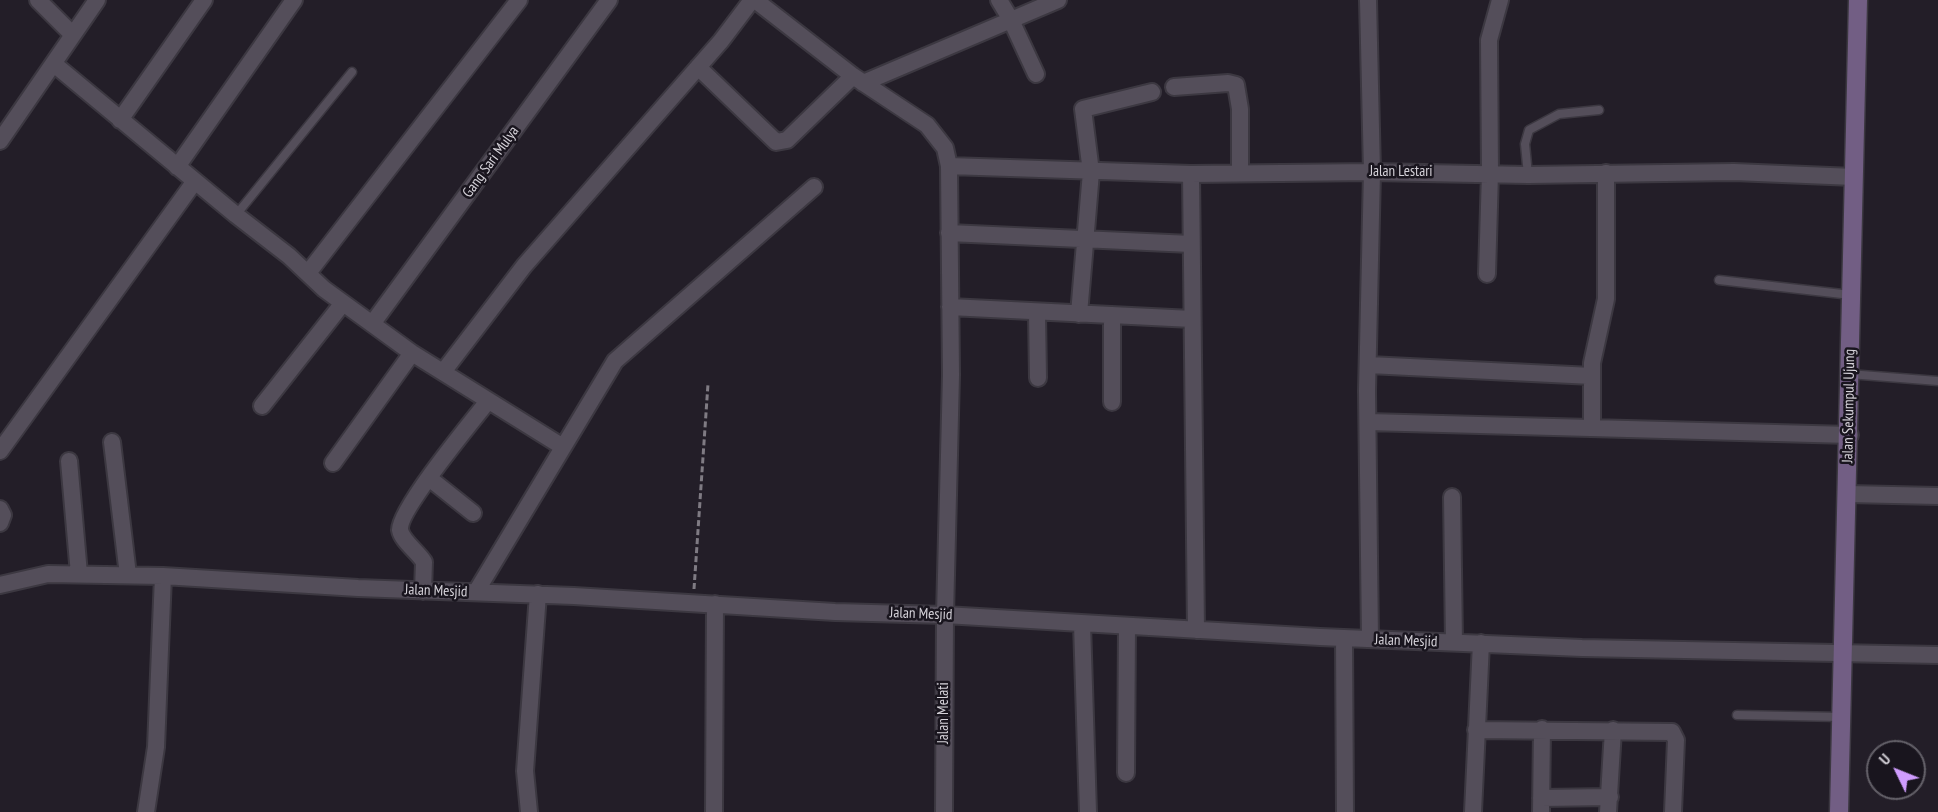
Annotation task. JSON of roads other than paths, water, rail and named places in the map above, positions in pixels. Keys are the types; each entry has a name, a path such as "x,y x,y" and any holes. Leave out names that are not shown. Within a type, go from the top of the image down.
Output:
{"main road":[{"name":"Jalan Sekumpul Ujung","path":"1839,812 1850,435 1849,374 1858,0"}],"street":[{"path":"38,0 74,35"},
{"path":"0,141 97,0"},
{"path":"120,120 204,0"},
{"path":"177,167 294,0"},
{"path":"309,273 519,0"},
{"name":"Gang Sari Mulya","path":"372,324 609,0"},
{"path":"443,372 554,230 754,0"},
{"name":"Jalan Melati","path":"754,0 858,80 906,111 937,135 945,148 949,166 950,307 944,812"},
{"path":"999,0 1036,74"},
{"path":"698,67 772,141 781,142 787,140 858,80 1058,0"},
{"path":"1368,0 1371,172 1368,422 1370,639"},
{"path":"1487,274 1490,173 1489,40 1500,0"},
{"path":"54,64 343,303 412,353 563,447"},
{"path":"1174,87 1228,82 1236,85 1240,109 1240,172"},
{"path":"1079,314 1083,239 1091,172 1078,110 1152,92"},
{"name":"Jalan Lestari","path":"949,166 1191,174 1371,172 1528,175 1798,172 1854,177"},
{"path":"1592,428 1592,375 1596,336 1606,299 1606,173"},
{"path":"1191,174 1196,630"},
{"path":"0,451 195,181"},
{"path":"476,592 615,361 814,187"},
{"path":"949,233 1191,244"},
{"path":"262,406 343,303"},
{"path":"950,307 1192,320"},
{"path":"1037,313 1038,378"},
{"path":"1112,315 1112,402"},
{"path":"333,463 412,353"},
{"path":"1369,365 1592,375"},
{"path":"423,591 424,562 400,532 401,523 429,478 488,401"},
{"path":"1368,422 1850,435"},
{"path":"112,442 128,575"},
{"path":"69,461 78,574"},
{"path":"429,478 473,513"},
{"path":"1848,494 1938,496"},
{"path":"1452,497 1454,642"},
{"path":"0,509 3,515 0,523"},
{"name":"Jalan Mesjid","path":"0,585 27,577 78,574 163,576 423,591 538,594 835,612 945,615 1344,638 1582,648 1938,655"},
{"path":"146,812 156,747 163,576"},
{"path":"530,812 525,771 538,594"},
{"path":"714,812 715,604"},
{"path":"1082,624 1088,812"},
{"path":"1126,773 1127,626"},
{"path":"1344,638 1345,812"},
{"path":"1473,812 1481,643"},
{"path":"1542,729 1541,805 1609,805 1612,730"},
{"path":"1476,730 1668,731 1675,735 1672,812"}],"lane":[{"path":"236,215 352,72"},
{"path":"1528,175 1525,144 1529,130 1559,114 1599,110"},
{"path":"1719,280 1851,296"},
{"path":"1849,374 1938,381"},
{"path":"1737,715 1842,717"}]}
